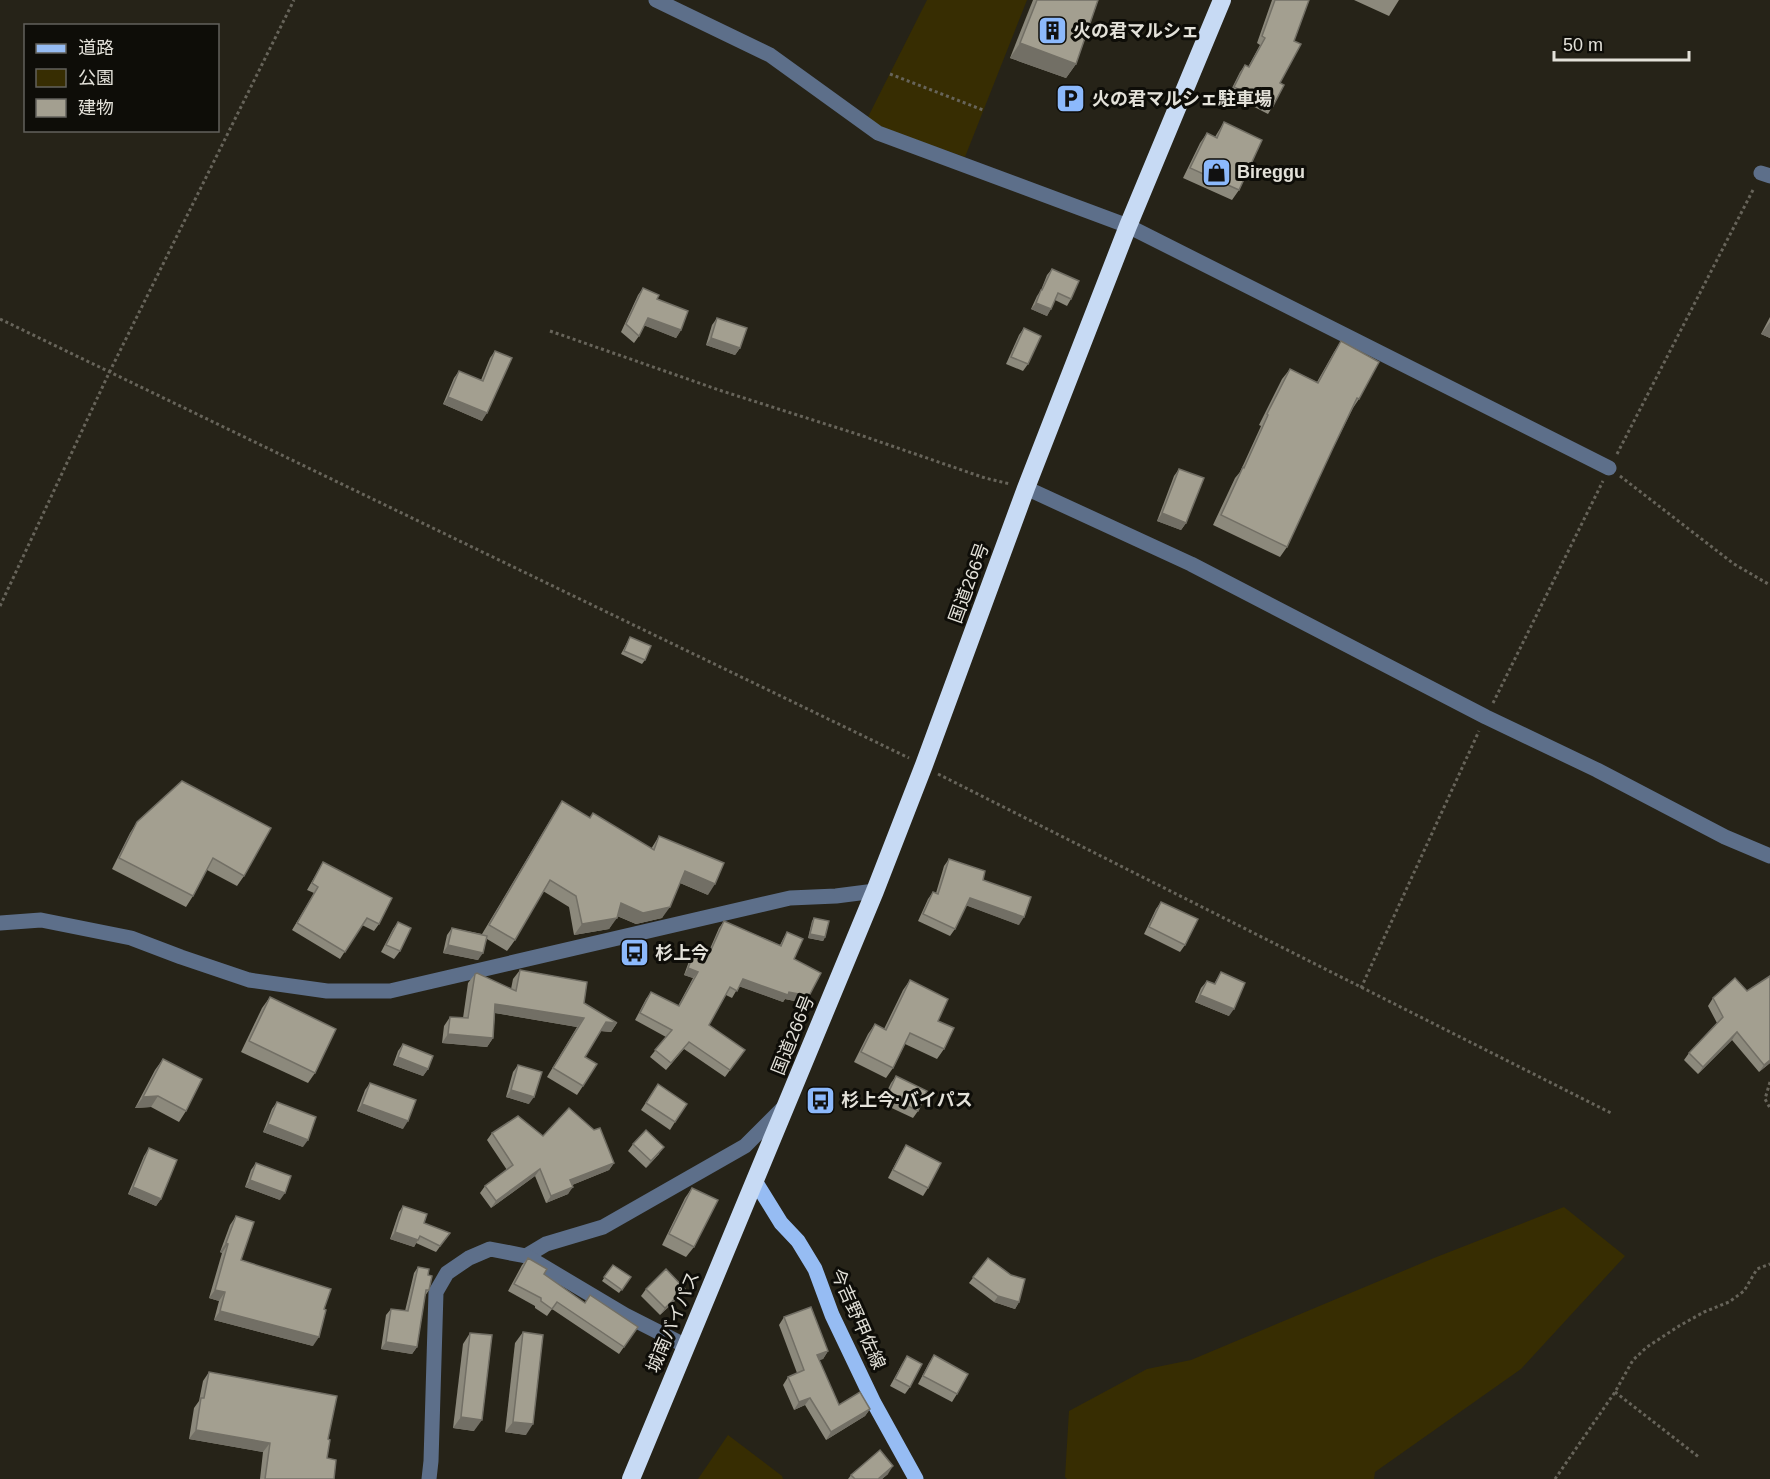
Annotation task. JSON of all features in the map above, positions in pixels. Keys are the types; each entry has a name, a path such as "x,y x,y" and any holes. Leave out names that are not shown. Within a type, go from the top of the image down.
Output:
{"highway":[{"name":"国道266号","path":"755,1181 875,891 1026,488 1128,226 1222,0"},
{"name":"城南バイパス","path":"631,1479 755,1181"}],"main road":[{"name":"今吉野甲佐線","path":"755,1181 815,1269 832,1315 874,1403 915,1479"}],"street":[{"path":"656,0 770,55 878,133 1128,226 1610,468"},
{"path":"1026,488 1191,564 1486,717 1597,770 1725,837 1770,856"},
{"path":"0,922 41,920 131,938 249,980 327,991 390,991 790,898 875,891"},
{"path":"526,1256 546,1244 603,1227 745,1146 787,1104"},
{"path":"429,1479 436,1292 447,1273 469,1257 490,1249 526,1256 625,1315 686,1346"}],"path":[{"path":"0,606 109,373 294,0"},
{"path":"890,74 983,110"},
{"path":"1361,988 1486,717 1610,468 1766,175"},
{"path":"0,319 923,766 1613,1114"},
{"path":"549,331 985,478 1026,488"},
{"path":"1610,468 1734,564 1770,585"},
{"path":"1770,1082 1765,1099 1770,1108"},
{"path":"1555,1479 1615,1392 1633,1360 1647,1347 1679,1326 1704,1312 1729,1302 1744,1291 1757,1269 1770,1264"},
{"path":"1615,1392 1700,1458"}],"green space":[{"path":"927,0 1027,0 965,157 890,131 867,119"},
{"path":"1564,1207 1625,1256 1521,1369 1375,1472 1374,1479 1067,1479 1065,1477 1069,1411 1147,1369 1191,1360 1434,1258"},
{"path":"728,1435 782,1476 783,1479 698,1479"}],"building":[{"name":"火の君マルシェ","path":"1037,0 1098,0 1076,64 1020,43"},
{"path":"1275,0 1309,0 1294,41 1301,44 1280,83 1284,85 1273,106 1234,87 1245,65 1249,67 1265,38 1262,36"},
{"path":"1224,122 1262,140 1239,190 1190,168 1207,133 1217,138"},
{"path":"1052,269 1079,281 1071,299 1058,293 1051,309 1036,303"},
{"path":"643,288 659,295 657,299 688,311 681,330 648,318 639,336 626,324"},
{"path":"717,318 747,328 740,348 711,338"},
{"path":"1024,328 1041,336 1028,364 1011,357"},
{"path":"1341,341 1379,362 1359,399 1357,398 1287,547 1221,515 1290,369 1318,383"},
{"path":"495,351 512,358 487,413 448,397 459,371 483,381"},
{"path":"1179,469 1204,478 1186,523 1162,513"},
{"path":"630,637 651,646 645,660 624,651"},
{"path":"182,781 271,828 244,876 213,858 193,896 119,858 137,822"},
{"path":"562,801 590,818 593,813 654,850 659,836 724,863 715,884 685,871 670,907 643,913 621,903 617,918 582,924 576,896 550,880 515,940 489,925"},
{"path":"949,859 985,871 983,880 1031,897 1024,917 970,898 955,929 923,914 933,892 938,894"},
{"path":"323,862 392,898 379,924 367,918 345,952 297,923 318,887 312,883"},
{"path":"1161,902 1198,919 1185,945 1149,927"},
{"path":"814,918 829,921 825,937 810,934"},
{"path":"724,921 781,946 787,932 803,939 794,959 821,973 809,996 789,992 788,995 743,979 737,991 730,987 709,1025 745,1050 730,1070 689,1042 671,1063 655,1050 672,1030 640,1013 651,992 679,1006 698,972 688,968 697,946 710,952"},
{"path":"398,922 411,928 400,951 386,945"},
{"path":"452,928 487,936 483,953 448,945"},
{"path":"520,970 587,982 584,1003 617,1023 606,1022 585,1057 597,1064 583,1086 553,1068 584,1018 495,1004 493,1038 448,1034 450,1017 468,1018 475,974 516,991"},
{"path":"1221,972 1245,983 1234,1009 1200,995 1207,981 1215,984"},
{"path":"1770,976 1770,1060 1764,1065 1737,1032 1703,1067 1689,1053 1723,1017 1713,998 1735,978 1747,991"},
{"path":"910,980 948,999 938,1021 954,1028 944,1049 910,1033 893,1068 861,1052 875,1024 886,1030"},
{"path":"270,997 336,1029 315,1073 249,1041"},
{"path":"403,1044 433,1056 428,1069 398,1057"},
{"path":"163,1059 202,1079 186,1111 158,1096 143,1097"},
{"path":"518,1065 542,1072 534,1097 511,1090"},
{"path":"896,1076 927,1091 918,1111 887,1096"},
{"path":"370,1083 416,1100 408,1121 362,1104"},
{"path":"658,1084 687,1104 675,1122 646,1103"},
{"path":"277,1102 316,1117 308,1140 268,1124"},
{"path":"569,1108 594,1130 600,1128 614,1163 570,1180 573,1187 551,1196 540,1169 496,1201 485,1186 513,1165 492,1133 518,1116 543,1136"},
{"path":"646,1130 664,1147 651,1161 633,1144"},
{"path":"906,1145 941,1163 928,1188 893,1170"},
{"path":"149,1148 177,1160 161,1199 133,1187"},
{"path":"256,1163 291,1176 285,1193 250,1180"},
{"path":"692,1188 718,1200 694,1247 669,1234"},
{"path":"403,1206 427,1214 424,1223 450,1233 440,1246 420,1236 418,1240 395,1232"},
{"path":"236,1216 254,1222 241,1260 331,1289 324,1309 326,1310 319,1337 220,1311 225,1292 215,1290 228,1244 226,1243"},
{"path":"528,1258 547,1269 544,1274 585,1303 590,1295 638,1327 624,1347 557,1302 552,1309 541,1301 541,1298 514,1284"},
{"path":"988,1258 1011,1275 1025,1279 1019,1302 998,1296 973,1277"},
{"path":"613,1265 631,1277 622,1290 604,1277"},
{"path":"418,1267 429,1269 428,1275 432,1276 429,1290 426,1290 417,1347 386,1342 391,1309 408,1311"},
{"path":"666,1269 685,1289 665,1308 646,1289"},
{"path":"811,1307 828,1351 817,1355 839,1405 860,1392 870,1409 831,1432 810,1398 799,1402 788,1377 804,1370 784,1317"},
{"path":"523,1332 543,1335 533,1424 513,1422"},
{"path":"470,1333 492,1335 482,1420 461,1417"},
{"path":"934,1355 968,1374 957,1394 923,1376"},
{"path":"907,1356 922,1364 910,1387 895,1379"},
{"path":"209,1372 337,1396 328,1439 330,1440 327,1458 336,1460 334,1479 265,1479 270,1443 196,1430 201,1398 204,1398"},
{"path":"880,1450 893,1466 878,1479 855,1479 851,1475"}],"place":[{"name":"火の君マルシェ","path":"1052,31"},
{"name":"火の君マルシェ駐車場","path":"1071,99"},
{"name":"Bireggu","path":"1216,172"},
{"name":"杉上今","path":"634,953"},
{"name":"杉上今·バイパス","path":"820,1100"}]}
